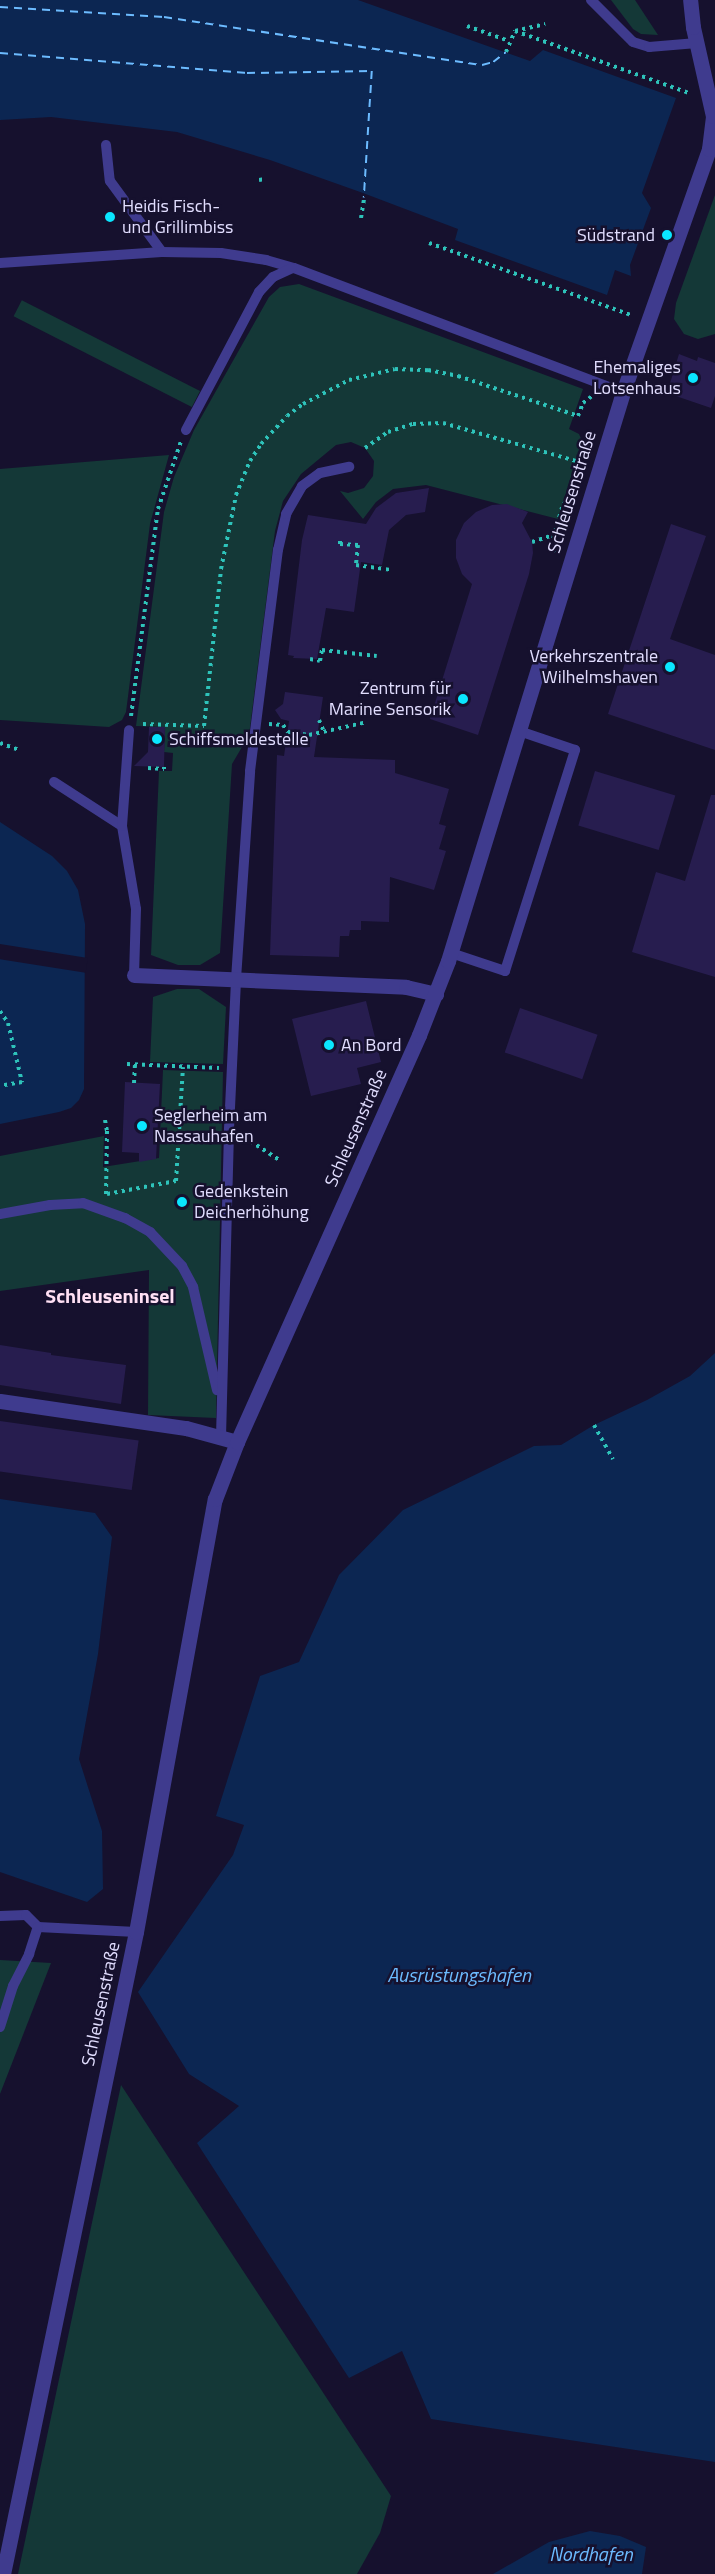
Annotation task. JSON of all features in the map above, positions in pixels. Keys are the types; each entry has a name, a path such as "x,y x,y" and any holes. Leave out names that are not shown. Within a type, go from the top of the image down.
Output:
{"street":[{"name":"Schleusenstraße","path":"3,2574 136,1932 210,1521 229,1439 436,994 451,953 623,392 711,139 711,101 697,43 690,0"},
{"path":"134,975 406,987 436,994"},
{"path":"0,1401 186,1428 229,1439"}],"lane":[{"path":"591,0 633,42 649,46 697,43"},
{"path":"106,145 106,166 110,181 162,252"},
{"path":"0,263 162,252 221,253 294,268 623,392"},
{"path":"186,430 259,292 273,277 294,268"},
{"path":"221,1407 236,979 250,771 282,528 292,501 307,481 320,473 349,467"},
{"path":"130,727 122,826 136,909 134,975"},
{"path":"451,953 505,971 574,750 519,730"},
{"path":"54,782 122,826"},
{"path":"0,1214 50,1205 83,1203 125,1218 150,1232 183,1266 193,1287 229,1439"},
{"path":"0,1916 26,1915 38,1927 136,1932"},
{"path":"0,2027 13,1986 29,1954 38,1927"}],"path":[{"path":"506,52 515,31 545,24"},
{"path":"467,26 509,41"},
{"path":"515,31 696,95"},
{"path":"259,180 265,179"},
{"path":"361,218 364,198"},
{"path":"429,243 632,316"},
{"path":"578,416 582,406"},
{"path":"366,448 388,432 405,426 443,423 576,461"},
{"path":"186,430 168,475 158,509 130,727 204,726"},
{"path":"557,551 551,546 563,504 572,500"},
{"path":"532,542 554,535"},
{"path":"340,540 340,544 358,545 356,564 391,570"},
{"path":"310,659 320,661 322,650 377,656"},
{"path":"319,720 324,732"},
{"path":"283,725 288,732 309,735 367,722"},
{"path":"0,743 20,750"},
{"path":"148,768 164,769 164,767"},
{"path":"0,1011 8,1023 22,1082 0,1086"},
{"path":"127,1064 232,1068"},
{"path":"134,1083 135,1065"},
{"path":"95,1196 176,1181 183,1067"},
{"path":"105,1120 106,1194"},
{"path":"230,1129 281,1161"},
{"path":"594,1425 613,1459"}],"green space":[{"path":"611,0 635,0 658,35 641,34 633,29"},
{"path":"715,195 715,334 698,339 684,334 674,319 676,303"},
{"path":"299,284 583,389 569,429 579,434 582,441 558,519 426,485 393,489 376,502 363,519 340,491 348,493 364,488 373,476 374,461 365,448 351,442 336,445 301,474 283,501 275,531 249,735 232,764 220,953 200,965 178,965 151,955 159,771 172,771 173,753 164,752 165,727 136,726 164,512 174,477 194,430 269,297 280,287"},
{"path":"22,300 200,391 192,407 14,316"},
{"path":"169,455 150,524 126,712 122,720 109,727 0,720 0,469"},
{"path":"177,989 199,989 226,1007 223,1064 150,1062 153,997"},
{"path":"163,1070 223,1072 216,1418 148,1415 149,1270 0,1291 0,1156 104,1136 103,1167 159,1158"},
{"path":"0,1960 51,1963 0,2094"},
{"path":"121,2085 391,2496 380,2533 357,2574 18,2574"}],"water":[{"path":"0,0 358,0 530,61 543,50 676,98 642,193 651,208 630,265 631,276 615,270 607,295 455,240 458,229 270,160 177,132 51,117 0,120"},
{"path":"0,822 52,856 67,871 78,890 85,924 84,1089 79,1100 71,1108 0,1124"},
{"name":"Ausrüstungshafen","path":"715,1353 715,2462 431,2419 402,2351 349,2378 197,2143 239,2106 189,2074 138,1992 233,1855 244,1825 216,1816 260,1676 299,1662 339,1575 403,1510 534,1446 561,1445 594,1425 647,1400 690,1376"},
{"path":"0,1499 95,1513 112,1537 98,1654 79,1759 102,1831 103,1889 87,1902 0,1872"},
{"name":"Nordhafen","path":"590,2531 620,2536 646,2547 642,2574 493,2574 549,2542"}],"pier":[{"path":"0,944 88,958 86,973 0,959"}],"building":[{"name":"Ehemaliges Lotsenhaus","path":"679,354 697,361 698,357 715,363 715,396 711,408 667,393"},
{"path":"429,488 425,512 406,515 389,530 382,565 361,562 354,612 326,608 317,659 293,658 294,656 288,655 302,540 308,515 366,524 376,508 396,493"},
{"path":"507,504 528,512 522,523 532,542 533,553 529,574 478,735 430,719 472,584 462,574 456,558 456,540 464,523 476,512 492,505"},
{"path":"671,524 706,536 670,639 715,655 715,750 608,714"},
{"path":"285,692 323,697 314,757 395,760 395,773 449,789 439,824 446,826 439,849 446,851 434,890 390,877 389,922 361,921 361,930 350,930 349,936 340,936 339,957 270,955 277,755 284,756 289,721 281,719 275,710 283,704"},
{"name":"Schiffsmeldestelle","path":"149,727 165,727 164,767 134,766 148,752"},
{"path":"595,771 675,796 659,850 578,826"},
{"path":"711,795 715,795 715,977 632,952 656,872 685,881"},
{"path":"366,1001 381,1062 357,1068 361,1084 311,1096 292,1019"},
{"path":"520,1008 598,1035 582,1079 505,1052"},
{"path":"125,1082 160,1084 156,1159 139,1162 139,1153 122,1152"},
{"path":"0,1345 51,1353 51,1355 126,1365 121,1404 0,1385"},
{"path":"0,1421 139,1440 132,1490 0,1471"}],"ferry route":[{"path":"0,7 164,17 482,65 493,62 506,52"},
{"path":"0,53 247,73 372,71 364,198"}],"place":[{"name":"Heidis Fisch- und Grillimbiss","path":"110,217"},
{"name":"Südstrand","path":"667,235"},
{"name":"Ehemaliges Lotsenhaus","path":"693,378"},
{"name":"Verkehrszentrale Wilhelmshaven","path":"670,667"},
{"name":"Zentrum für Marine Sensorik","path":"463,699"},
{"name":"Schiffsmeldestelle","path":"157,739"},
{"name":"An Bord","path":"329,1045"},
{"name":"Seglerheim am Nassauhafen","path":"142,1126"},
{"name":"Gedenkstein Deicherhöhung","path":"182,1202"}],"district":[{"name":"Schleuseninsel","path":"110,1295"}]}
